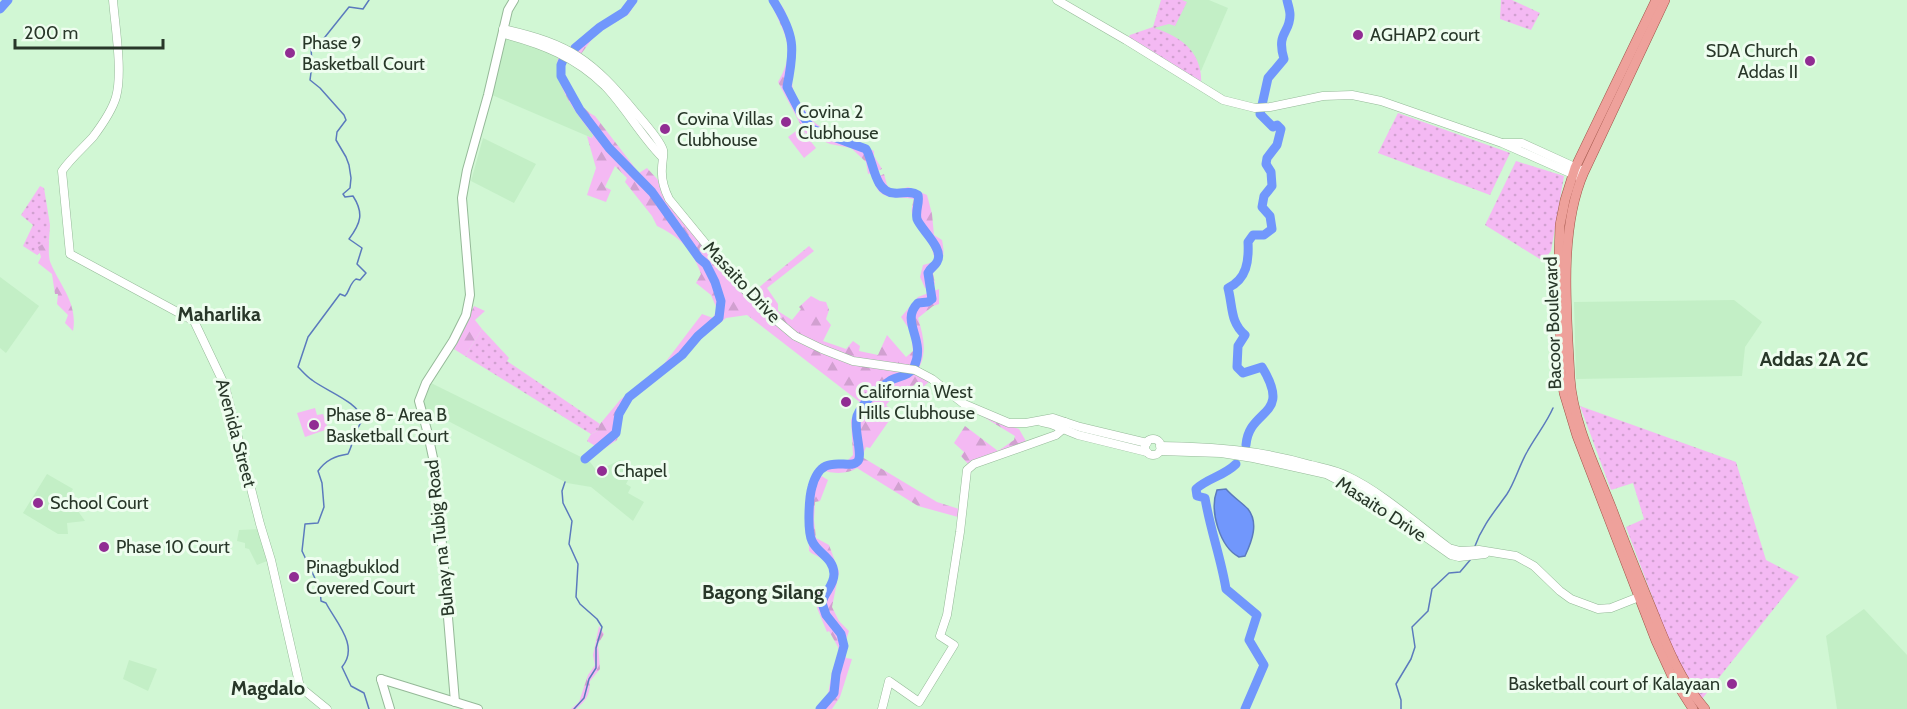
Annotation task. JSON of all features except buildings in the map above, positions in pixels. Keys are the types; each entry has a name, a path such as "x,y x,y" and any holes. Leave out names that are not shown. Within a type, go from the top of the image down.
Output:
{"main road":[{"name":"Buhay na Tubig Road","path":"455,702 436,472 418,401 426,383 456,335 468,308 470,295 462,198 508,10 514,0"},
{"name":"Bacoor Boulevard","path":"1656,0 1578,173 1567,244 1567,392 1660,651 1684,689 1693,709"},
{"name":"Bacoor Boulevard","path":"1578,173 1665,0"},
{"path":"390,709 381,679 478,709"},
{"name":"Bacoor Boulevard","path":"1684,689 1705,709"}],"street":[{"name":"Avenida Street","path":"113,0 118,77 116,99 92,138 74,155 62,171 70,254 194,321 225,386 271,560 300,687 327,709"},
{"path":"1057,0 1223,100 1255,108 1323,96 1352,95 1396,106 1528,150 1578,173"},
{"name":"Masaito Drive","path":"503,32 538,37 570,55 605,87 662,157 662,184 669,199 737,282 795,336 822,350 853,361 915,370 932,379 964,404 1009,423 1033,422 1080,427 1147,443"},
{"name":"Masaito Drive","path":"1064,425 1078,435 1147,452"},
{"path":"882,709 889,681 919,702 954,645 940,636 948,615 967,470 974,464 1056,435 1064,425"},
{"path":"1155,440 1160,448 1153,455 1147,452 1145,447 1147,443 1155,440"},
{"name":"Masaito Drive","path":"1160,448 1253,458 1326,474 1365,494 1451,555 1459,558 1479,552 1492,552 1516,556 1527,561 1566,595 1598,609 1611,608 1642,596"}],"shaded area":[{"path":"1161,0 1209,0 1228,8 1201,71 1153,28"},
{"path":"507,36 559,55 558,77 593,135 592,138 492,95"},
{"path":"483,138 536,164 514,203 471,181"},
{"path":"0,277 39,306 6,353 0,348"},
{"path":"1734,300 1762,322 1745,347 1742,376 1576,379 1574,302"},
{"path":"431,383 581,457 590,462 597,471 620,460 634,469 626,484 631,487 628,493 644,502 633,521 591,487 567,483 425,409 424,399"},
{"path":"47,474 73,489 68,497 85,521 67,523 68,534 58,534 23,513"},
{"path":"259,529 267,561 257,565 249,549 245,548 245,543 237,541 239,530"},
{"path":"1864,609 1907,655 1907,709 1837,709 1826,636"},
{"path":"129,660 157,669 148,691 123,679"}],"green space":[{"path":"630,0 636,0 629,14 596,34 581,54 570,47 625,8"},
{"path":"770,0 777,0 784,9 793,34 795,54 793,91 804,109 822,128 836,131 843,137 874,151 874,156 882,169 868,174 866,162 851,148 830,144 805,133 778,82 784,70 788,49"},
{"path":"1161,0 1187,2 1175,26 1169,24 1154,28 1174,36 1190,48 1199,65 1201,87 1126,40 1130,35 1153,27"},
{"path":"1501,0 1512,0 1540,13 1531,30 1500,19"},
{"path":"559,55 567,59 563,74 581,104 595,116 639,173 647,168 658,180 661,192 669,205 746,298 809,246 814,251 767,288 778,304 778,311 792,320 801,309 799,307 811,296 826,302 829,310 826,319 831,325 823,341 846,349 853,341 860,346 859,351 878,355 887,335 906,357 913,351 911,332 901,317 918,297 939,289 939,304 918,318 924,346 922,360 916,373 930,381 923,387 917,382 905,394 900,389 886,405 893,415 870,448 866,447 862,457 937,502 959,509 958,517 918,506 857,468 838,473 818,468 828,462 847,461 853,455 851,420 861,403 747,315 726,318 703,337 684,358 630,400 624,408 617,440 602,450 587,441 620,400 664,364 702,314 713,318 717,309 711,295 696,283 701,274 694,258 679,239 657,226 652,216 625,182 627,178 615,166 605,187 611,190 606,202 587,195 596,168 587,136 592,138 593,135 573,108 562,87 558,76"},
{"path":"1398,113 1510,153 1490,195 1378,153"},
{"path":"800,128 816,148 804,158 788,137"},
{"path":"1516,161 1564,176 1551,251 1543,261 1485,225"},
{"path":"884,174 887,185 891,189 899,190 908,187 927,195 934,235 942,240 943,250 943,258 933,273 935,284 925,288 920,277 923,265 934,262 934,255 914,220 912,210 914,199 884,195 880,192 873,179"},
{"path":"40,186 44,188 50,225 49,240 39,247 41,252 37,255 23,246 33,225 21,215"},
{"path":"49,240 50,262 71,304 73,331 65,323 68,315 57,304 58,294 55,294 52,274 38,263 41,257 38,247"},
{"path":"474,306 485,311 475,320 482,329 465,356 454,349"},
{"path":"482,329 509,358 507,361 600,424 597,431 591,434 465,356"},
{"path":"1580,406 1736,462 1766,560 1799,577 1702,699 1673,652 1626,527 1644,519 1633,483 1611,490"},
{"name":"Phase 8- Area B Basketball Court","path":"315,408 317,415 323,414 328,429 305,437 297,413"},
{"path":"982,416 1019,429 1027,443 968,464 961,456 964,452 954,443 965,426 998,451 1014,440 1015,436"},
{"path":"815,472 828,480 820,501 815,502 816,538 829,545 839,572 832,607 839,621 849,631 846,640 846,658 852,659 840,697 832,709 816,709 828,694 832,672 839,653 817,608 817,587 830,588 829,569 822,559 809,551 808,487"},
{"path":"599,626 604,634 598,644 600,669 590,681 585,700 576,709 571,709 579,702 588,675 595,665 593,655"}],"water":[{"path":"1226,489 1248,509 1253,520 1252,538 1245,556 1239,557 1226,545 1215,518 1217,490"}],"waterway":[{"path":"0,9 8,0"},
{"path":"369,0 363,9 349,7 321,42 311,47 310,80 320,88 346,120 337,132 336,140 346,157 351,178 350,188 343,194 345,197 353,196 359,208 360,218 349,239 362,248 357,264 366,273 360,280 354,281 345,296 340,294 308,337 298,367 310,379 349,402 363,420 348,454 331,459 318,471 322,483 324,507 318,523 305,524 302,551 320,589 321,601 326,603 347,642 347,659 342,667 351,686 364,693 369,709"},
{"path":"575,48 600,27 624,12 633,0"},
{"path":"773,0 789,33 792,52 787,87 800,112 812,129 866,149 882,188 894,193 918,195 917,219 938,251 939,257 928,273 932,299 918,303 911,317 917,348 914,367 907,374 881,387 867,401 857,416 858,461 854,464 835,464 822,468 816,475 812,487 809,514 810,536 814,545 831,564 834,574 822,603 826,615 841,634 844,646 836,674 834,693 820,709"},
{"path":"1246,445 1249,433 1254,424 1267,411 1273,395 1262,367 1243,373 1237,367 1238,346 1245,335 1234,319 1228,288 1239,280 1246,269 1248,242 1253,235 1264,235 1272,229 1270,216 1262,207 1264,196 1272,186 1271,172 1266,164 1267,158 1277,145 1281,129 1277,125 1273,127 1260,114 1268,78 1284,59 1282,38 1290,15 1287,0"},
{"path":"564,58 561,65 561,76 580,110 609,148 652,192 699,258 706,264 721,301 719,318 698,336 682,355 629,397 619,414 616,433 585,459"},
{"path":"1475,546 1485,525 1510,489 1527,452 1553,408"},
{"path":"1236,464 1196,489 1197,496 1205,498 1226,589 1257,615 1249,640 1264,665 1245,709"},
{"path":"565,482 562,491 563,503 572,521 569,544 578,564 576,597 602,627 596,648 596,668 589,679 584,698 574,709"},
{"path":"1401,709 1396,684 1411,659 1415,647 1412,627 1428,611 1432,589 1449,573 1460,572 1471,559"}],"place":[{"name":"AGHAP2 court","path":"1358,35"},
{"name":"Phase 9 Basketball Court","path":"290,53"},
{"name":"SDA Church Addas II","path":"1810,61"},
{"name":"Covina 2 Clubhouse","path":"786,122"},
{"name":"Covina Villas Clubhouse","path":"665,129"},
{"name":"California West Hills Clubhouse","path":"846,402"},
{"name":"Phase 8- Area B Basketball Court","path":"314,425"},
{"name":"Chapel","path":"602,471"},
{"name":"School Court","path":"38,503"},
{"name":"Phase 10 Court","path":"104,547"},
{"name":"Pinagbuklod Covered Court","path":"294,577"},
{"name":"Basketball court of Kalayaan","path":"1732,684"}],"district":[{"name":"Maharlika","path":"219,314"},
{"name":"Addas 2A 2C","path":"1814,359"},
{"name":"Bagong Silang","path":"763,592"},
{"name":"Magdalo","path":"268,688"}]}
